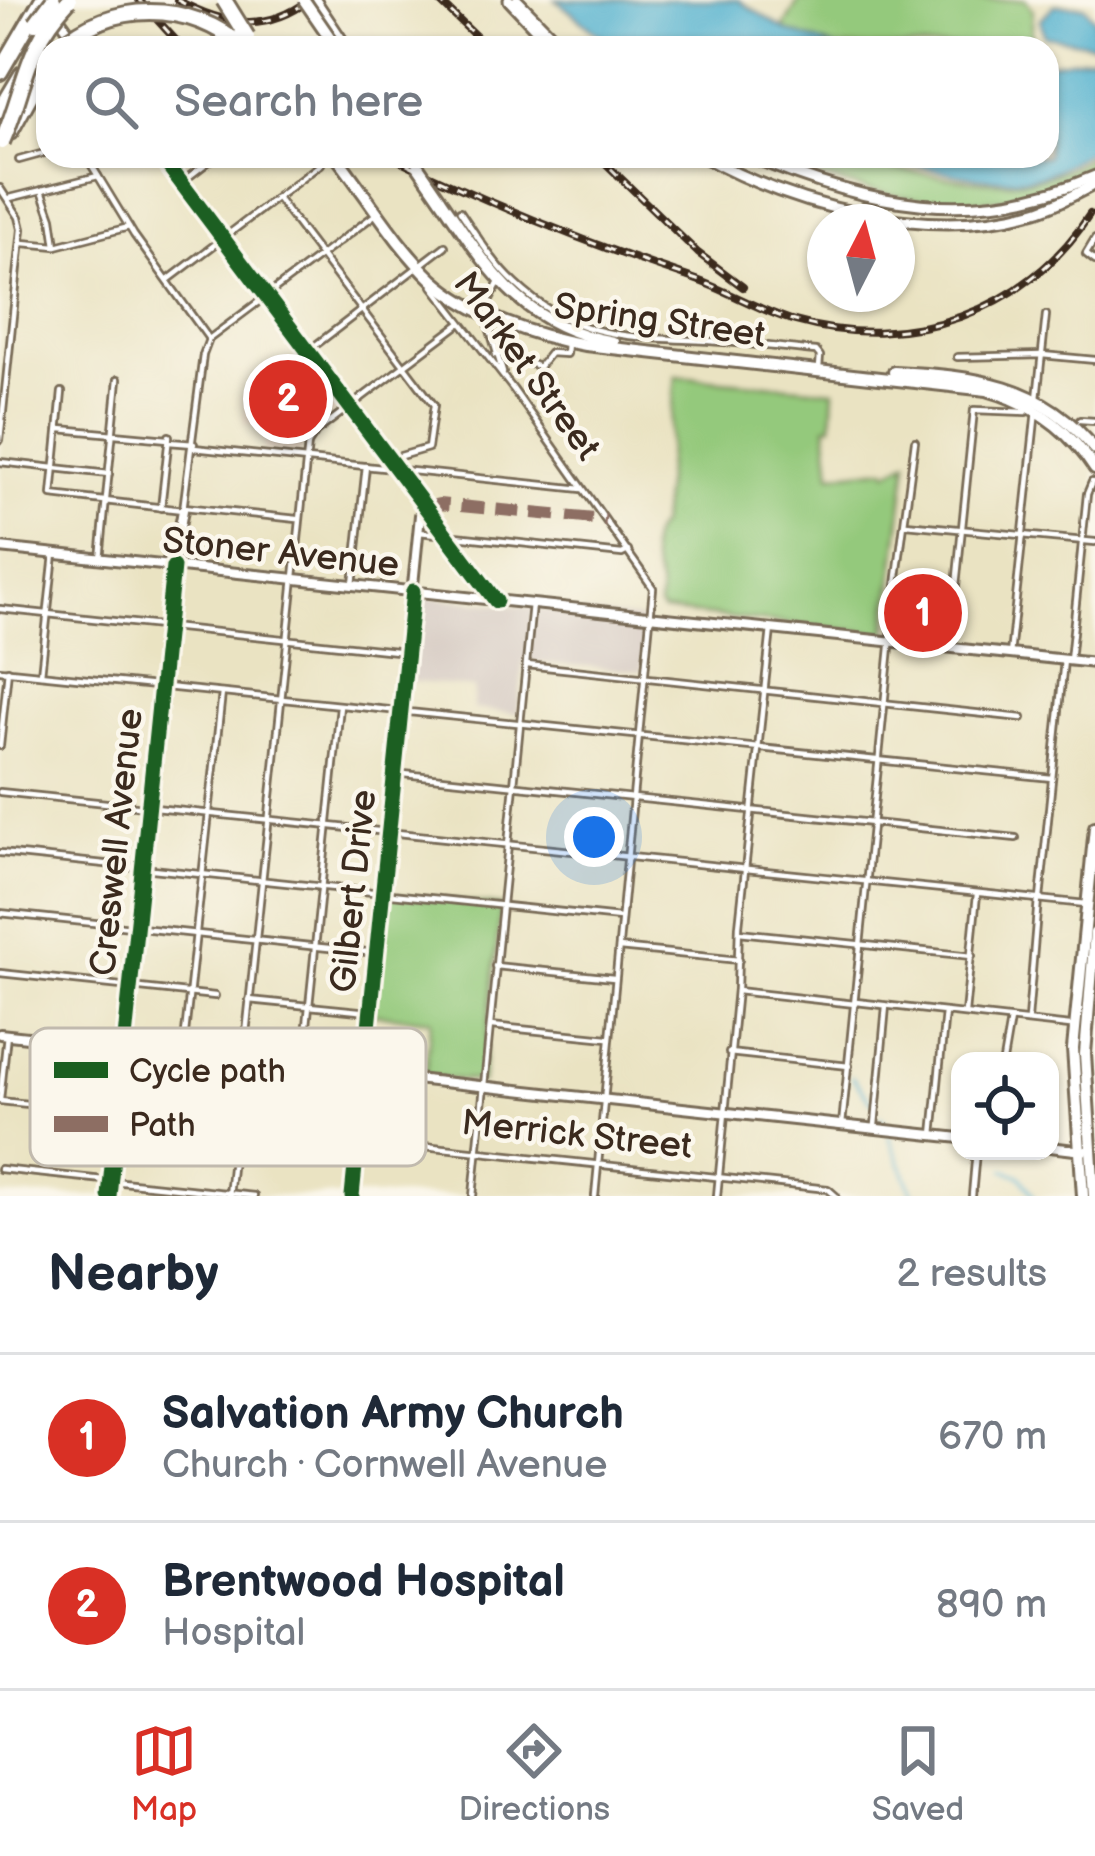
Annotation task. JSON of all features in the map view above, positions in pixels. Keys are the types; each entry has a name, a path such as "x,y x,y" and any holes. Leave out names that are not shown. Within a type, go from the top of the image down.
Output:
{"highway":[{"path":"1,71 47,0"},
{"path":"41,36 69,0"},
{"path":"58,36 80,0"},
{"path":"222,0 244,36"},
{"path":"308,0 333,36"},
{"path":"66,36 99,16 146,5 199,16 235,36"},
{"path":"0,87 34,20"},
{"path":"1,144 36,45"},
{"path":"0,111 36,65"},
{"path":"1,144 36,84"}],"main road":[{"path":"513,0 544,36"},
{"path":"513,0 551,36"},
{"name":"Market Street","path":"345,168 417,262"},
{"name":"Spring Street","path":"420,168 530,310 571,331"},
{"path":"727,168 818,201 938,222 1018,216 1052,206 1095,180"},
{"path":"784,168 846,190 945,206 1026,202 1095,180"},
{"name":"Spring Street","path":"417,262 460,299 525,329 571,331 978,388 1070,423 1095,450"},
{"name":"Spring Street","path":"1033,407 1066,433 1094,476"},
{"path":"1083,1196 1090,1152 1074,1080 1075,1026 1091,904 1095,827"},
{"path":"1094,1196 1084,1054 1095,933"}],"street":[{"path":"47,0 72,36"},
{"path":"19,160 36,155"},
{"path":"93,168 209,339 379,212"},
{"path":"170,168 496,601"},
{"path":"181,183 200,168"},
{"path":"168,280 316,168"},
{"path":"8,199 98,176"},
{"path":"0,188 21,223 0,440"},
{"path":"42,190 56,246"},
{"path":"277,198 434,405 428,448 389,459"},
{"path":"460,211 502,278 489,301 490,330 495,355 513,389"},
{"path":"21,243 56,246 129,227"},
{"path":"1095,238 1087,257 1095,261"},
{"path":"308,351 417,262 445,246"},
{"name":"Market Street","path":"417,262 652,584 652,616"},
{"path":"1010,655 1046,315"},
{"path":"246,1028 305,460 313,435 461,323"},
{"path":"478,346 490,330"},
{"path":"495,355 505,353 539,368 548,354 566,354 571,331 816,352 819,368"},
{"name":"Creswell Avenue","path":"126,1028 173,567 209,339"},
{"path":"957,357 1042,355 1095,360"},
{"path":"100,559 118,380"},
{"path":"62,392 51,493 56,497 299,520"},
{"path":"950,648 974,410 1033,407"},
{"path":"1080,420 1095,422"},
{"path":"58,429 582,488"},
{"path":"161,508 168,439"},
{"path":"842,1125 915,441"},
{"path":"0,462 109,474"},
{"path":"353,585 365,466"},
{"path":"1028,1021 1052,778 1087,494 1094,476"},
{"name":"Gilbert Drive","path":"369,1028 425,507"},
{"path":"906,524 1095,542"},
{"path":"419,532 628,551"},
{"name":"Stoner Avenue","path":"0,548 1095,663"},
{"path":"41,674 54,554"},
{"path":"473,1196 532,604"},
{"path":"0,609 406,652"},
{"path":"595,1196 652,616"},
{"path":"717,1196 771,629"},
{"path":"526,664 1022,718"},
{"path":"0,746 4,670 1052,778"},
{"path":"186,1028 222,693"},
{"path":"307,1028 340,706"},
{"path":"394,773 1016,838"},
{"path":"0,791 1091,904"},
{"path":"0,853 620,918"},
{"path":"965,1014 977,894"},
{"path":"0,913 376,953"},
{"path":"739,932 972,956"},
{"path":"617,947 739,960"},
{"path":"495,966 614,978"},
{"path":"0,974 215,996"},
{"path":"737,992 1075,1026"},
{"path":"249,1000 370,1012"},
{"path":"874,1129 886,1006"},
{"path":"933,1135 945,1012"},
{"path":"1005,1052 1010,1021"},
{"path":"491,1026 608,1038"},
{"path":"0,1102 3,1034"},
{"path":"729,1053 849,1066"},
{"path":"426,1080 951,1137"},
{"name":"Merrick Street","path":"0,1102 30,1105"},
{"name":"Merrick Street","path":"426,1146 835,1194"},
{"path":"1059,1149 1090,1152"},
{"path":"972,1196 975,1160"},
{"name":"Creswell Avenue","path":"109,1196 112,1166"},
{"name":"Gilbert Drive","path":"352,1196 355,1166"},
{"path":"0,1169 254,1196"}],"shaded area":[{"path":"298,357 339,410 305,434 301,454 264,451 266,425 244,423 247,389"},
{"path":"418,596 642,619 647,625 642,671 523,661 518,714 473,709 474,688 407,681"}],"green space":[{"path":"799,0 1026,0 1033,10 1032,36 801,36 784,27"},
{"path":"1095,153 1095,171 1054,188 970,201 884,193 792,168 888,168 995,182 1045,177"},
{"path":"676,376 834,390 832,425 826,426 831,474 886,468 888,472 908,461 886,634 659,607 660,588 650,547 660,524"},
{"path":"385,894 501,906 482,1082 426,1076 431,1020 372,1014"}],"water":[{"path":"556,0 738,0 801,36 601,36"},
{"path":"1054,5 1084,6 1095,19 1095,45 1045,36 1040,20"},
{"path":"1095,56 1095,149 1058,169 1034,177 996,179 927,168 1059,168 1059,62"}],"waterway":[{"path":"852,1077 872,1102"},
{"path":"881,1117 885,1124"},
{"path":"889,1136 914,1196"},
{"path":"1004,1170 1021,1176 1034,1196"}],"railway":[{"path":"139,0 172,36"},
{"path":"177,0 211,15 244,22 277,18 309,0"},
{"path":"438,0 476,36"},
{"path":"416,168 769,312 837,330 921,327 961,317 999,300 1064,248 1090,214"},
{"path":"610,168 698,253 743,287"}],"marked path":[{"path":"425,507 439,504 606,520"}],"cycle path":[{"path":"170,168 496,601"},
{"path":"126,1028 173,567"},
{"path":"369,1028 413,591"},
{"path":"109,1196 112,1166"},
{"path":"352,1196 355,1166"}],"place":[{"name":"Brentwood Hospital","path":"288,399"},
{"name":"Salvation Army Church","path":"923,613"}]}
